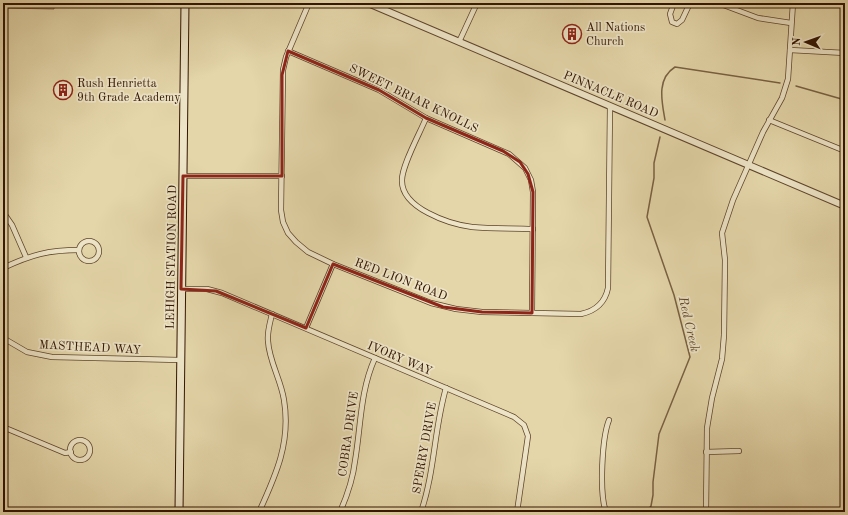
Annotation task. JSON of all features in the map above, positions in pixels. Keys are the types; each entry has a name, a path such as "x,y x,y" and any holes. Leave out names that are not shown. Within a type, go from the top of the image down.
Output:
{"main road":[{"name":"LEHIGH STATION ROAD","path":"179,512 185,3"}],"street":[{"name":"RED LION ROAD","path":"309,3 288,51 282,75 281,216 285,228 299,246 333,264 443,307 482,312 585,313 596,308 605,297 608,288 610,106"},
{"name":"PINNACLE ROAD","path":"368,3 845,206"},
{"path":"459,42 477,3"},
{"path":"674,3 670,17 672,22 677,24 682,20 690,3"},
{"path":"718,3 758,18 792,23"},
{"path":"706,512 706,452 709,410 722,359 724,335 725,260 722,233 727,214 769,120 785,90 790,50 793,3"},
{"path":"790,50 845,53"},
{"name":"SWEET BRIAR KNOLLS","path":"288,51 379,90 426,118 503,151 520,162 528,174 532,186 532,312"},
{"path":"426,118 402,177 403,190 410,201 423,210 463,225 533,229"},
{"path":"769,120 845,151"},
{"path":"183,176 282,176"},
{"path":"3,212 12,225 26,257"},
{"path":"90,241 98,245 99,251 96,257 87,260 82,257 79,250 81,245 90,241"},
{"path":"3,268 26,257 49,251 79,250"},
{"path":"306,328 333,264"},
{"name":"IVORY WAY","path":"181,289 198,288 216,291 514,417 524,425 527,430 528,443 517,512"},
{"path":"259,512 278,470 286,428 282,388 268,346 269,328 272,314"},
{"name":"MASTHEAD WAY","path":"3,338 27,352 52,357 180,360"},
{"name":"COBRA DRIVE","path":"340,512 356,462 366,381 375,358"},
{"name":"SPERRY DRIVE","path":"421,512 430,478 438,422 446,388"},
{"path":"606,512 603,497 604,438 609,420"},
{"path":"3,427 65,453 71,452"},
{"path":"83,440 90,447 89,453 83,459 74,457 71,452 71,446 76,441 83,440"},
{"path":"706,452 739,451"}],"highlighted area":[{"path":"288,51 379,90 426,118 503,151 520,162 528,174 533,192 532,313 482,312 443,307 333,264 306,328 216,291 181,289 183,176 282,176 282,75"}],"shaded area":[{"path":"4,3 54,3 54,9 4,8"}],"waterway":[{"name":"Red Creek","path":"665,120 662,98 663,84 669,72 675,67 780,83"},
{"name":"Red Creek","path":"796,86 845,100"},
{"name":"Red Creek","path":"646,512 651,506 653,495 653,482 659,434 690,357 674,295 647,217 654,178 654,163 660,137"}],"place":[{"name":"All Nations Church","path":"572,34"},
{"name":"Rush Henrietta 9th Grade Academy","path":"63,90"}]}
